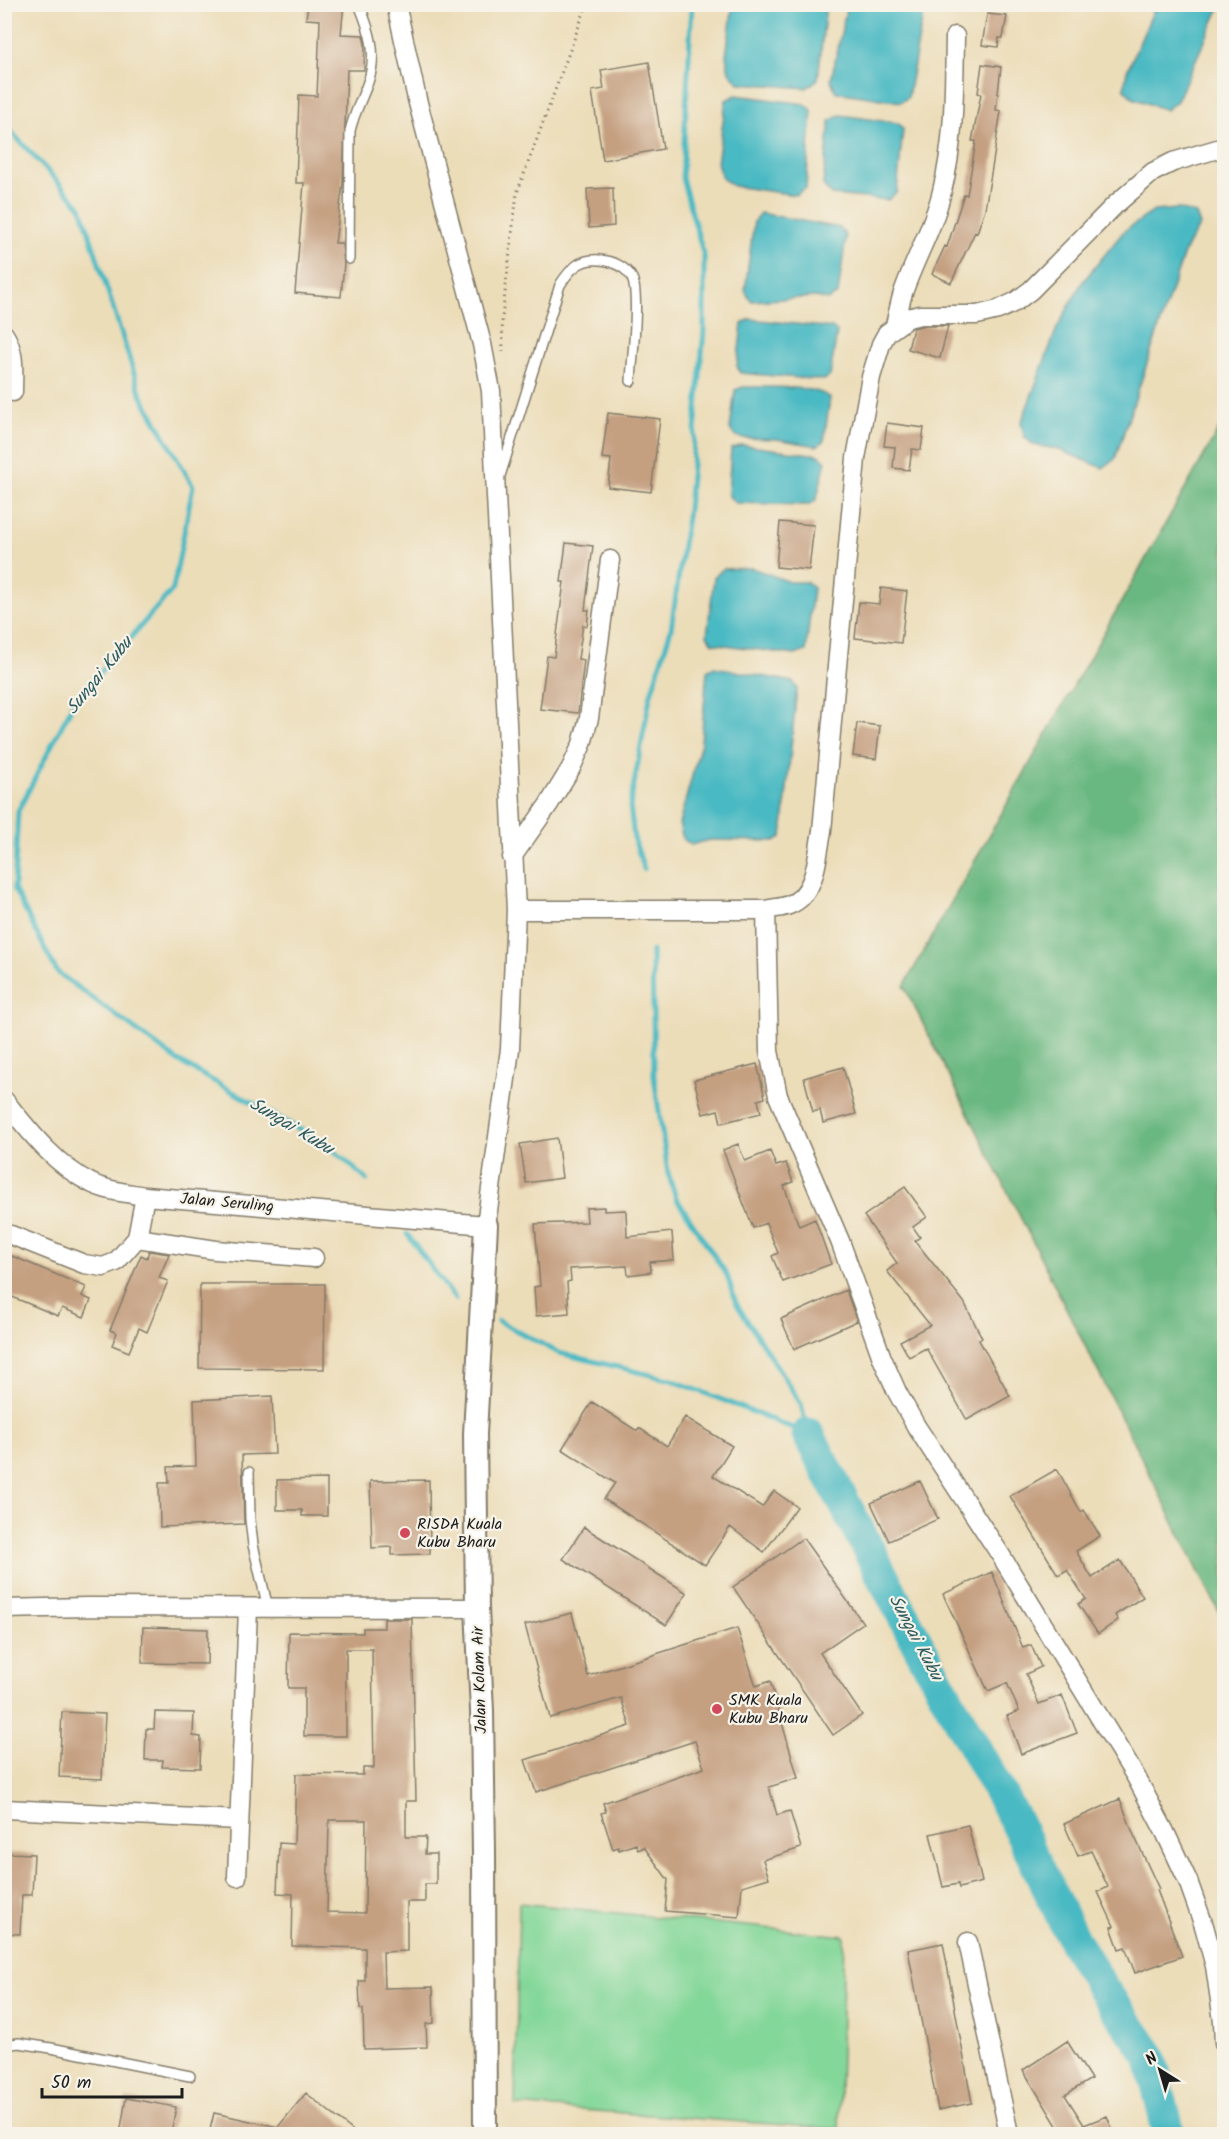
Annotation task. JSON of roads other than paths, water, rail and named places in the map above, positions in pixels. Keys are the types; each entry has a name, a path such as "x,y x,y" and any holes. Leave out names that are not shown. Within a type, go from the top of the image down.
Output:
{"street":[{"path":"396,4 417,99 482,344 491,391 516,910 510,1049 486,1225"},
{"path":"896,326 903,291 943,191 954,86 955,36"},
{"path":"516,910 766,910 790,905 805,893 814,876 822,831 856,458 871,377 881,344 887,333 908,318 920,315 977,315 998,310 1015,302 1031,290 1115,205 1153,172 1173,162 1224,147"},
{"path":"4,334 14,356 13,392"},
{"path":"512,857 571,768 582,744 589,718 610,560"},
{"path":"766,910 769,1051 778,1096 840,1241 882,1358 916,1426 1006,1564 1136,1777 1165,1832 1188,1881 1204,1926 1215,1966 1224,2021 1224,2043"},
{"name":"Jalan Seruling","path":"4,1100 47,1150 70,1171 93,1185 144,1196 486,1225"},
{"path":"11,1235 84,1264 103,1266 116,1262 137,1238 144,1196"},
{"name":"Jalan Kolam Air","path":"485,2134 482,1711 477,1608 475,1434 486,1225"},
{"path":"137,1238 216,1250 314,1258"},
{"path":"4,1609 86,1607 477,1608"},
{"path":"237,1877 248,1609"},
{"path":"4,1809 239,1820"},
{"path":"968,1942 1009,2134"}],"lane":[{"path":"349,259 350,131 353,115 368,82 374,60 368,26 359,4"},
{"path":"496,490 560,285 568,272 579,263 592,259 608,261 623,267 633,280 635,296 631,381"},
{"path":"249,1472 253,1545 268,1608"},
{"path":"4,2045 19,2043 51,2048 190,2076"}],"water":[{"path":"733,5 826,5 818,79 807,88 739,83 729,72 726,56"},
{"path":"847,5 920,5 924,9 908,97 901,102 836,92 831,80"},
{"path":"1156,5 1221,5 1177,101 1166,110 1133,98 1124,89 1127,71"},
{"path":"736,95 805,104 812,110 806,188 795,195 733,186 722,178 717,163 726,100"},
{"path":"840,115 898,123 903,129 897,192 888,200 831,195 823,185 830,121"},
{"path":"1178,209 1196,214 1200,225 1185,250 1115,459 1103,468 1057,449 1033,445 1024,436 1021,423 1057,328 1081,284 1124,231 1154,211"},
{"path":"760,213 840,228 846,236 838,294 827,300 816,297 751,301 745,291 754,221"},
{"path":"750,319 832,328 837,332 830,376 824,380 740,373 737,366 742,324"},
{"path":"743,387 802,389 824,394 830,398 824,441 817,446 776,439 741,438 734,435 730,429 735,390"},
{"path":"742,445 819,455 826,461 816,501 807,505 735,503 728,495 731,449"},
{"path":"752,568 790,582 807,582 813,588 806,651 795,655 712,643 707,635 714,577 723,569"},
{"path":"714,667 793,682 797,688 782,837 775,841 709,840 691,845 683,839 679,824 701,743 707,671"}],"waterway":[{"path":"644,869 634,838 630,806 650,697 671,629 688,510 704,330 704,256 682,178 692,4"},
{"name":"Sungai Kubu","path":"4,124 81,207 141,395 193,486 173,589 73,704 18,811 14,889 57,972 178,1061 329,1146 367,1180"},
{"path":"652,951 654,1077 668,1173 676,1198 727,1275 736,1303 801,1404 808,1434"},
{"name":"Sungai Kubu","path":"407,1234 455,1299"},
{"name":"Sungai Kubu","path":"498,1321 559,1353 672,1380 808,1434"},
{"name":"Sungai Kubu","path":"808,1434 930,1667 1016,1822 1075,1943 1103,1989 1150,2056 1169,2134"}],"place":[{"name":"RISDA Kuala Kubu Bharu","path":"405,1533"},
{"name":"SMK Kuala Kubu Bharu","path":"717,1709"}]}
